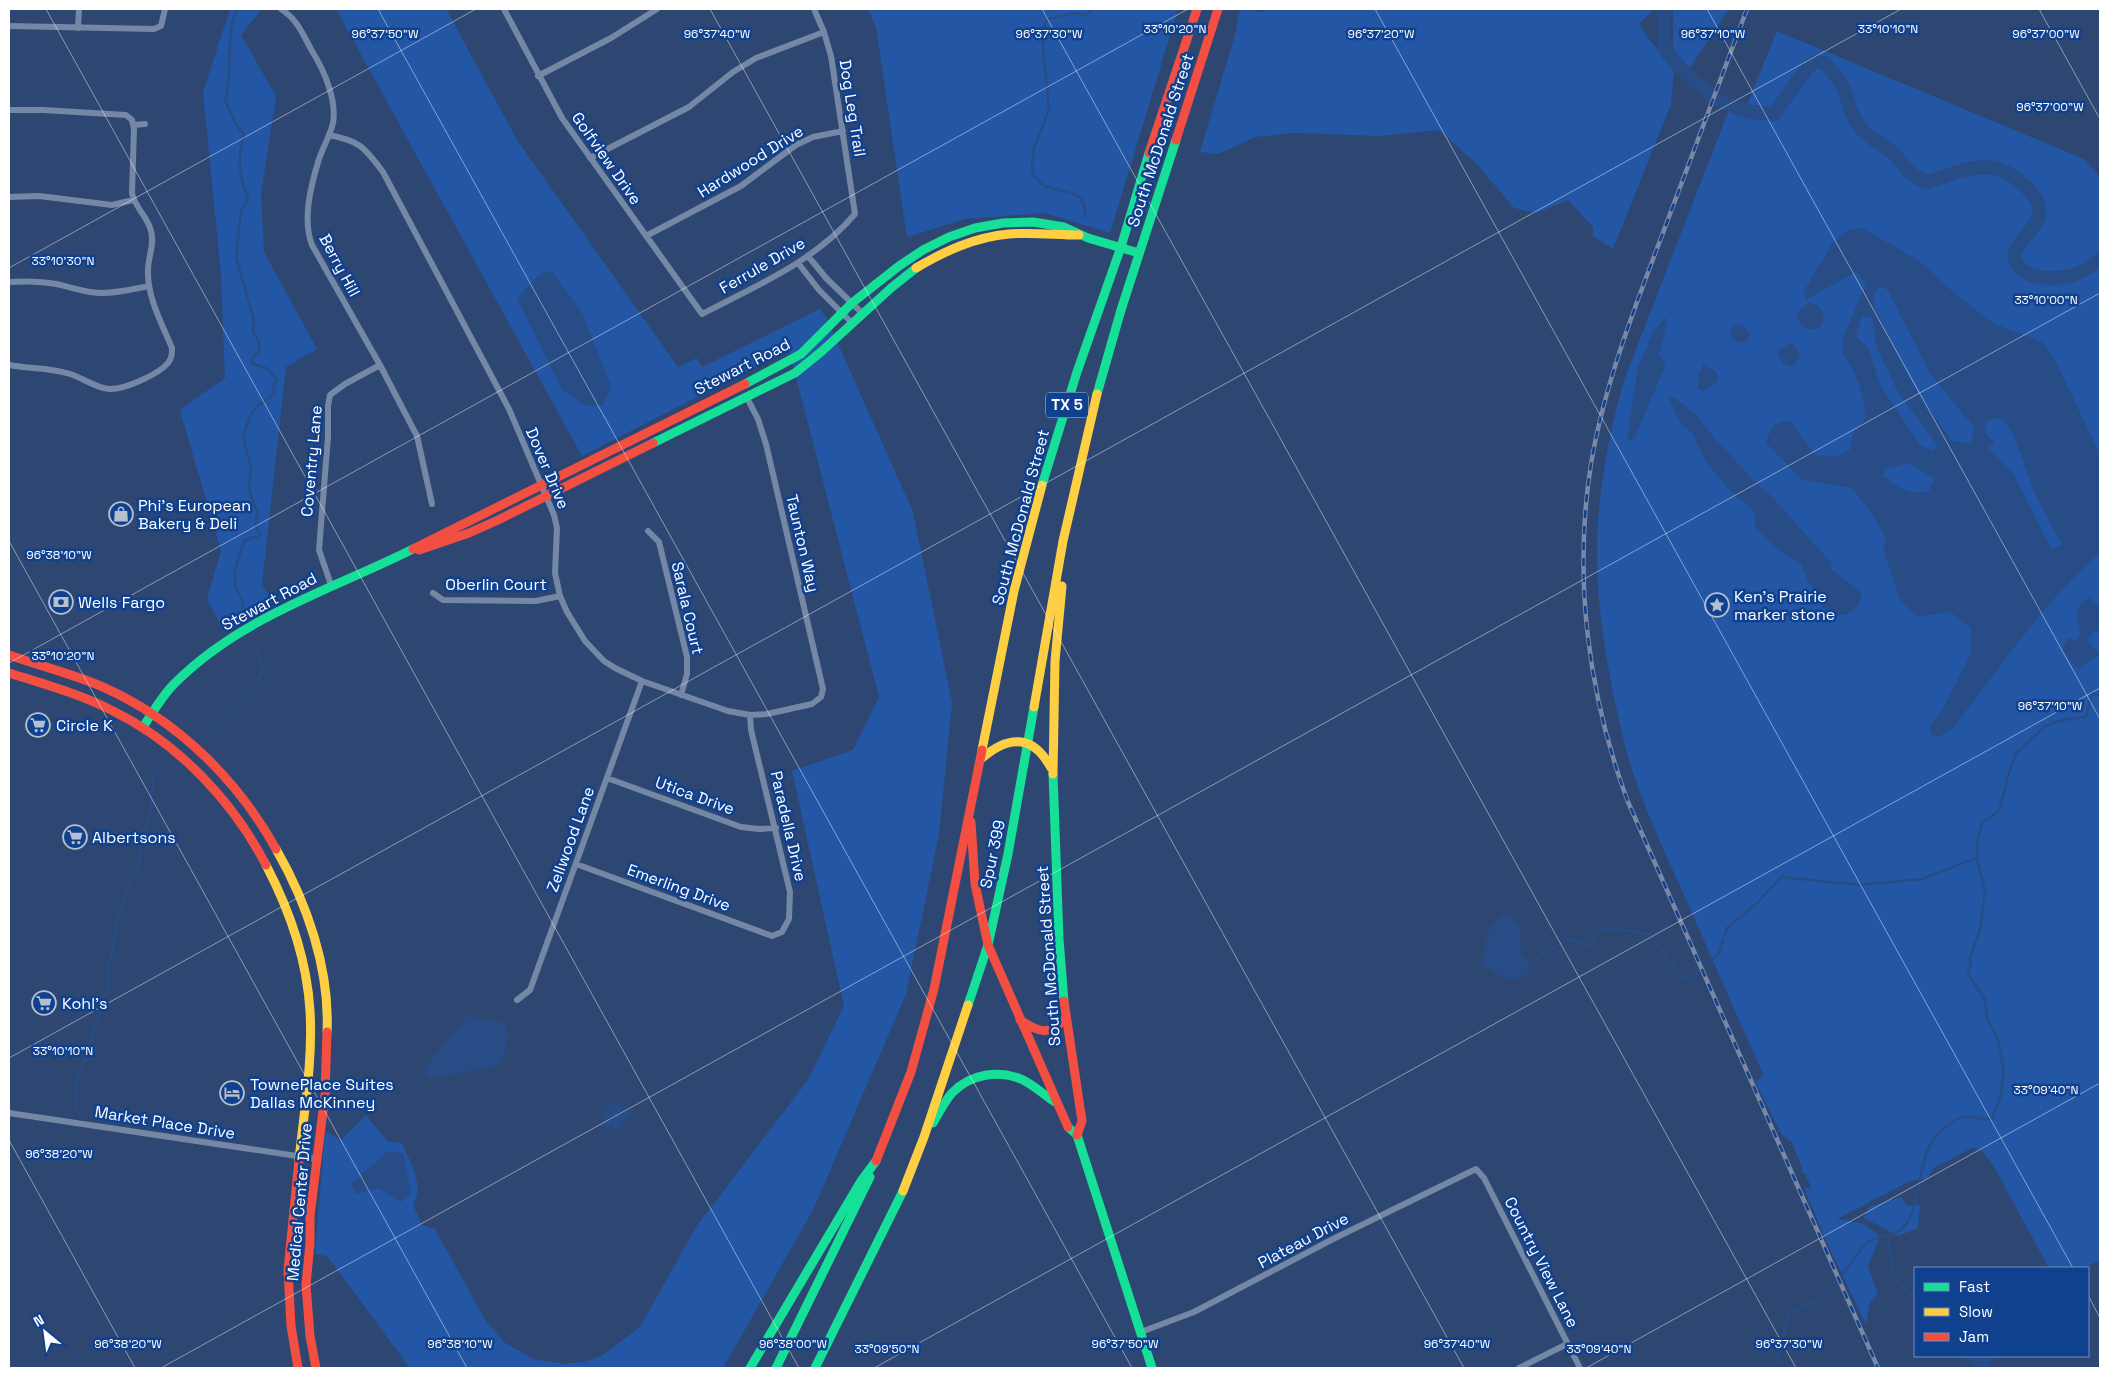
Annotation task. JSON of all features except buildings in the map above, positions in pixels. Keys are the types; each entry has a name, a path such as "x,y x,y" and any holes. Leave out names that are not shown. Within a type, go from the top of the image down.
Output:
{"main road":[{"name":"South McDonald Street","path":"970,811 1014,591 1038,500 1077,372 1121,247 1156,128 1197,9"},
{"name":"South McDonald Street","path":"1070,513 1099,385 1139,253 1218,9"},
{"name":"Stewart Road","path":"143,727 175,683 225,641 247,627 331,585 408,552 781,366 804,352 842,312 909,257 936,242 964,232 997,224 1020,223 1067,228 1079,235"},
{"name":"Stewart Road","path":"408,552 422,550 469,533 795,373 813,360 898,280 937,255 967,243 990,237 1020,233 1079,235 1139,253"},
{"name":"Spur 399","path":"903,1191 924,1137 960,1024 988,945 1029,744 1063,541 1070,513"},
{"name":"TX 5","path":"1052,774 1057,638 1070,513"},
{"name":"Medical Center Drive","path":"9,655 74,676 103,688 152,714 197,748 229,780 260,820 291,875 315,940 322,965 326,997 328,1048 310,1216 310,1242 306,1285 310,1336 316,1368"},
{"name":"Medical Center Drive","path":"9,673 99,704 143,727 183,758 217,793 240,822 276,884 296,936 305,974 310,1008 309,1066 288,1255 287,1286 294,1350 298,1368"},
{"path":"67,692 74,676"},
{"path":"981,760 989,751 1004,743 1018,740 1029,744 1043,754 1052,774"},
{"name":"South McDonald Street","path":"1052,774 1059,939 1066,1018 1082,1121 1077,1135"},
{"name":"Spur 399","path":"876,1161 903,1094 925,1023 970,811"},
{"name":"TX 5","path":"970,811 972,871 980,917 988,945"},
{"path":"276,884 291,875"},
{"name":"South McDonald Street","path":"988,945 1066,1126 1077,1135 1152,1368"},
{"path":"1020,1020 1034,1030 1044,1032 1055,1029 1066,1018"},
{"path":"924,1137 952,1093 967,1082 983,1075 1011,1075 1022,1079 1055,1102"},
{"path":"750,1368 861,1181 876,1161"},
{"path":"776,1368 864,1192 876,1161"},
{"path":"815,1368 903,1191"},
{"path":"821,1368 903,1191"}],"street":[{"path":"78,28 79,9"},
{"path":"9,26 154,29 161,26 165,9"},
{"name":"Berry Hill","path":"281,9 293,17 323,69 330,91 332,107 333,122 314,180 309,206 307,233 380,365 416,436 432,504"},
{"name":"Golfview Drive","path":"504,9 562,118 702,314"},
{"path":"538,76 611,38 657,9"},
{"name":"Dog Leg Trail","path":"814,9 824,32 831,56 844,131 855,214"},
{"path":"590,158 690,106 732,72 756,58 824,32"},
{"path":"9,110 126,115 131,118 134,125 131,186 133,200 152,232 148,269 149,286 172,348 172,355 165,366 134,384 118,389 108,389 70,374 47,368 9,365"},
{"path":"134,125 145,124"},
{"name":"Hardwood Drive","path":"646,236 741,186 796,145 813,137 844,131"},
{"name":"Dover Drive","path":"328,135 350,139 365,149 383,172 509,409 554,515 557,528 555,573 560,596 575,626 594,652 615,668 642,681 728,711 750,715 767,714 812,704 821,698"},
{"path":"9,197 39,196 112,205 133,200"},
{"name":"Ferrule Drive","path":"702,314 798,264 842,228 855,214"},
{"path":"808,256 862,313"},
{"path":"798,264 852,322"},
{"path":"9,282 31,281 102,293 122,292 149,286"},
{"name":"Coventry Lane","path":"331,585 319,550 330,395 345,384 380,365"},
{"name":"Taunton Way","path":"747,398 758,419 766,444 823,688 821,698"},
{"name":"Sarala Court","path":"648,531 659,542 687,657 687,674 681,695"},
{"name":"Oberlin Court","path":"433,593 442,600 536,601 560,596"},
{"name":"Zellwood Lane","path":"517,1000 530,990 642,681"},
{"name":"Paradella Drive","path":"750,715 751,730 776,828 791,902 789,919 785,930 772,936"},
{"name":"Utica Drive","path":"607,778 741,827 759,830 776,828"},
{"name":"Emerling Drive","path":"576,864 772,936"},
{"name":"Market Place Drive","path":"9,1113 317,1159"},
{"name":"Plateau Drive","path":"1141,1332 1202,1309 1335,1238 1476,1169"},
{"name":"Country View Lane","path":"1476,1169 1484,1178 1580,1368"},
{"path":"1519,1368 1568,1344"}],"shaded area":[{"path":"230,9 262,9 241,35 276,96 261,194 264,252 317,349 286,367 262,584 273,604 223,630 207,599 221,551 180,410 225,378 221,274 203,92"},
{"path":"336,9 446,9 517,140 678,367 697,358 702,367 820,309 827,319 913,512 952,703 939,834 906,994 814,1208 723,1368 410,1368 327,1256 315,1254 325,1131 341,1140 366,1115 388,1142 402,1143 417,1181 416,1197 413,1205 422,1225 435,1229 485,1320 505,1343 533,1359 564,1364 586,1361 602,1356 640,1327 696,1227 808,1080 844,1006 792,771 853,750 879,697 789,350 582,456"},
{"path":"868,9 1178,9 1110,233 1045,213 965,219 907,237 876,27"},
{"path":"1240,9 1262,12 1265,9 1654,9 1639,24 1674,70 1671,104 1613,249 1593,236 1593,227 1568,200 1536,213 1514,208 1477,164 1439,130 1379,136 1293,133 1255,137 1218,154 1200,152 1235,35"},
{"path":"1673,9 1729,9 1689,69 1673,48"},
{"path":"1777,31 2084,159 2100,177 2100,1260 2086,1267 2048,1267 1993,1165 1983,1152 1974,1147 1934,1168 1927,1179 1910,1181 1837,1219 1864,1224 1880,1236 1868,1266 1878,1294 1870,1303 1866,1325 1823,1234 1804,1187 1812,1189 1805,1174 1801,1172 1802,1167 1791,1141 1782,1135 1756,1083 1763,1074 1644,804 1627,753 1616,705 1600,607 1597,537 1601,492 1612,426 1623,383 1730,107 1744,112"},
{"path":"1862,228 1918,260 1960,298 1995,324 2043,342 2053,356 2100,454 2100,553 2079,572 2041,614 1954,727 1939,737 1931,734 1930,726 1941,712 1970,656 1971,628 1950,612 1917,617 1899,598 1883,548 1886,539 1872,513 1851,488 1802,480 1766,443 1774,426 1781,422 1791,421 1814,455 1835,457 1850,450 1853,434 1866,417 1857,378 1842,351 1844,335 1866,284 1856,272 1807,299 1803,293 1833,242 1848,230","holes":["1879,287 1887,289 1931,375 1974,427 1971,444 1952,441 1914,387 1875,308 1873,295","1862,315 1872,318 1877,349 1899,394 1938,446 1932,451 1920,445 1880,385 1869,349 1856,337","2000,418 2012,431 2035,494 2062,545 2052,550 2014,475 1988,448 1995,443 1985,432 1987,421","1908,463 1934,478 1929,491 1909,492 1883,476 1887,469"]},
{"path":"553,272 583,314 611,386 603,406 584,405 562,390 517,298 541,273"},
{"path":"1808,303 1818,306 1823,313 1824,318 1820,327 1815,330 1802,327 1796,314"},
{"path":"1666,317 1666,330 1659,354 1666,364 1634,439 1627,441 1638,366 1653,331"},
{"path":"1742,324 1750,334 1749,340 1742,343 1731,339 1731,331 1734,325"},
{"path":"1790,343 1794,344 1801,358 1796,361 1794,366 1789,367 1782,363 1777,351"},
{"path":"1704,364 1716,372 1719,377 1716,383 1703,391 1698,388 1698,375"},
{"path":"1668,395 1677,399 1699,418 1717,441 1756,483 1770,495 1830,561 1832,570 1861,592 1856,607 1851,612 1837,615 1830,613 1818,601 1810,604 1811,592 1815,590 1808,582 1802,565 1778,550 1756,528 1754,513 1750,507 1736,497 1705,461 1693,434 1680,423"},
{"path":"2091,597 2094,603 2100,605 2100,632 2094,631 2087,640 2100,654 2078,669 2062,650 2068,638 2076,640 2080,634 2077,617 2078,608 2085,600"},
{"path":"1503,916 1509,916 1520,924 1521,953 1529,964 1528,973 1521,979 1505,979 1484,966 1482,960 1490,926"},
{"path":"471,1016 505,1023 508,1040 506,1051 500,1062 497,1066 435,1078 427,1076 424,1072 433,1057 466,1017"},
{"path":"612,1102 632,1112 619,1129 601,1126 604,1113"},
{"path":"388,1151 403,1153 411,1193 401,1202 378,1188 356,1194 351,1184"},
{"path":"1901,1197 1906,1205 1920,1205 1918,1228 1898,1236 1864,1218 1869,1207"},
{"path":"1963,1357 1994,1357 1988,1368 1979,1368"}],"waterway":[{"path":"238,9 231,28 229,78 225,101 235,123 244,134 240,152 240,167 242,181 248,198 241,211 236,257 254,321 253,332 258,340 260,350 254,356 251,363 268,369 277,379 273,385 275,394 257,406 250,416 243,436 251,468 249,481 250,493 257,512 256,528 260,534 258,538 252,537 244,541 234,573 236,588 242,600 244,619"},
{"path":"1085,217 1082,200 1078,196 1044,185 1033,175 1032,166 1034,148 1049,110 1042,35 1047,19 1076,13 1086,15 1094,9"},
{"path":"1664,9 1664,42 1668,53 1674,61 1714,97 1735,108 1774,114 1807,68 1815,62 1824,63 1843,87 1859,126 1891,151 1916,177 1927,182 1968,169 1991,168 2015,177 2027,188 2036,200 2039,208 2039,215 2035,224 2015,251 2016,261 2020,268 2027,273 2045,278 2065,277 2091,267 2100,260"},
{"path":"205,735 256,682 263,671 257,649"},
{"path":"2006,782 2016,753 2047,725 2063,720 2086,717 2092,693 2100,696"},
{"path":"76,1108 77,1083 108,987 108,966 112,955 116,926 125,894 138,865 140,849 150,817 154,772 160,766"},
{"path":"1843,1273 1867,1243 1895,1233 1907,1223 1917,1197 1926,1156 1931,1144 1939,1133 1963,1117 1992,1119 2000,1098 2004,1073 1998,1039 1987,1018 1985,1000 1968,973 1968,969 1971,965 1970,958 1980,930 1985,891 1978,864 1977,842 1982,823 1999,811 2006,785"},
{"path":"1725,934 1727,928 1757,903 1782,877 1859,885 1922,879 1976,858"},
{"path":"1529,964 1569,938 1589,946 1599,929 1623,930 1652,935 1679,974 1689,980 1697,972"},
{"path":"1704,966 1719,953 1723,939"},
{"path":"1889,1236 1888,1243 1892,1260 1892,1273 1908,1292 1914,1295"},
{"path":"1775,1368 1789,1313 1817,1301 1835,1282"}],"railway":[{"path":"1747,9 1630,321 1603,406 1591,464 1586,507 1584,592 1588,635 1594,678 1603,720 1628,802 1878,1368"}],"traffic: fast":[{"path":"1097,394 1121,310 1176,140"},
{"path":"1042,485 1077,372 1121,247 1149,153"},
{"path":"745,384 801,354 852,303 899,266 923,250 949,237 975,228 1003,223 1033,222 1064,227 1088,238 1139,253"},
{"path":"653,443 795,373 916,268"},
{"path":"143,727 174,684 228,640 288,607 413,549"},
{"path":"968,1005 988,945 1008,854 1034,707"},
{"path":"1053,774 1059,939 1064,1001"},
{"path":"933,1123 952,1093 967,1081 985,1075 1004,1075 1023,1080 1055,1102"},
{"path":"1068,1127 1077,1135 1152,1368"},
{"path":"750,1368 861,1181 876,1161"},
{"path":"776,1368 870,1177"},
{"path":"815,1368 903,1191"}],"traffic: slow":[{"path":"916,268 938,256 984,238 1027,233 1079,235"},
{"path":"1034,707 1063,541 1097,394"},
{"path":"982,750 1014,591 1042,485"},
{"path":"1053,774 1055,661 1062,586"},
{"path":"981,759 1001,746 1010,742 1019,742 1028,744 1036,749 1051,768"},
{"path":"276,849 307,914 314,937 325,984 327,1032"},
{"path":"266,865 283,900 296,936 308,992 311,1030 308,1086 299,1160"},
{"path":"903,1191 924,1137 968,1005"}],"traffic: jam":[{"path":"1149,153 1197,9"},
{"path":"1176,140 1218,9"},
{"path":"413,549 745,384"},
{"path":"419,550 469,533 498,520 653,443"},
{"path":"9,655 103,687 156,716 203,754 224,776 243,799 276,849"},
{"path":"9,673 88,699 137,724 160,740 202,776 220,797 253,841 266,865"},
{"path":"876,1161 911,1072 934,989 982,750"},
{"path":"971,822 975,884 988,945 1068,1127"},
{"path":"1064,1001 1082,1121 1077,1135"},
{"path":"1020,1020 1033,1028 1044,1031 1054,1028 1066,1018"},
{"path":"316,1368 310,1336 306,1285 310,1243 310,1216 325,1094 327,1032"},
{"path":"298,1368 291,1326 288,1270 299,1160"}],"place":[{"name":"Phi's European Bakery & Deli","path":"121,514"},
{"name":"Wells Fargo","path":"61,602"},
{"name":"Ken's Prairie marker stone","path":"1717,605"},
{"name":"Circle K","path":"38,725"},
{"name":"Albertsons","path":"75,837"},
{"name":"Kohl's","path":"44,1003"},
{"name":"TownePlace Suites Dallas McKinney","path":"232,1093"}]}
